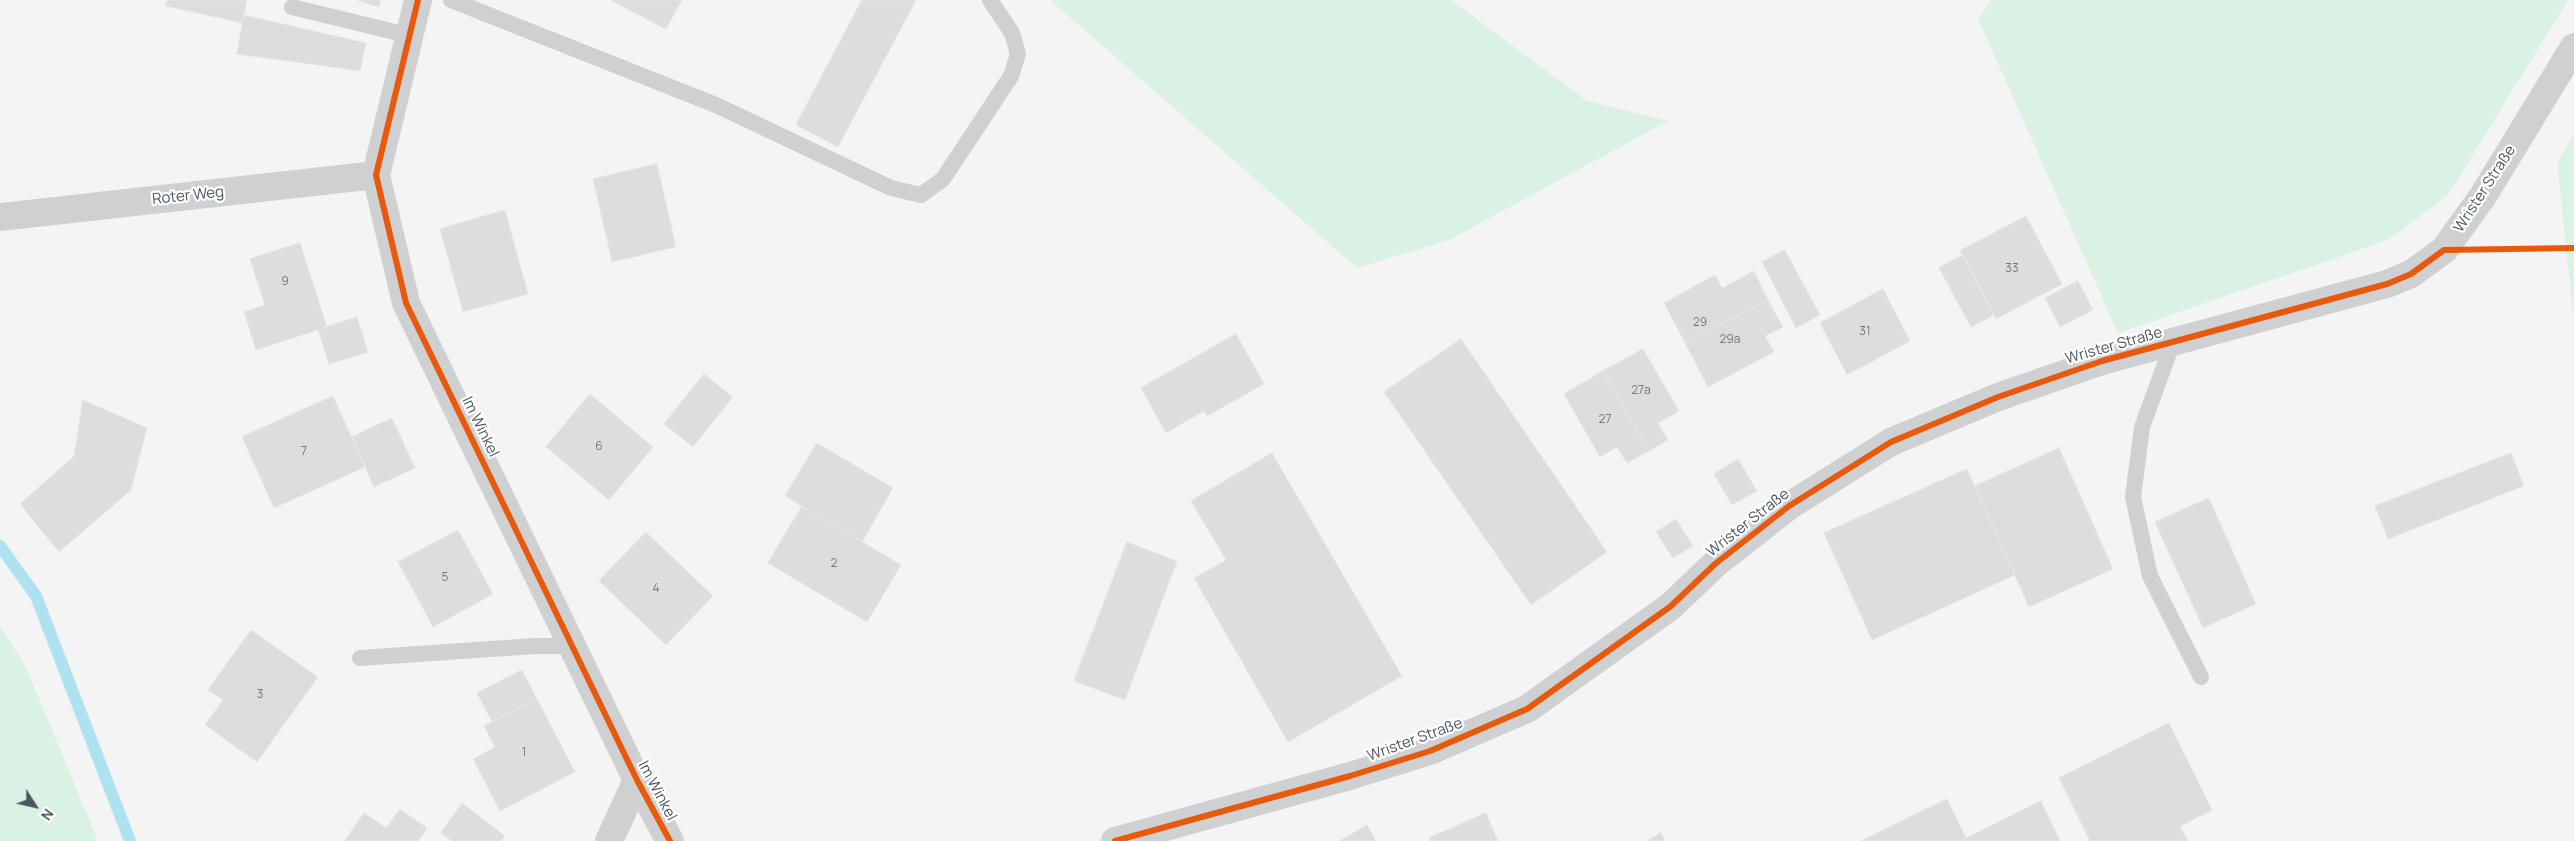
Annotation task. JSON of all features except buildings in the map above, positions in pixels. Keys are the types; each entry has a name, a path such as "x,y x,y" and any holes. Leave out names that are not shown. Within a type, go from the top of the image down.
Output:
{"street":[{"name":"Im Winkel","path":"418,0 407,34 376,174 406,303 637,780 670,841"},
{"name":"Wrister Straße","path":"1115,841 1350,776 1421,754 1527,709 1671,606 1715,564 1789,506 1891,442 1998,397 2102,361 2388,284 2411,274 2444,250 2484,196 2574,46"},
{"name":"Roter Weg","path":"0,216 376,174"},
{"name":"Im Winkel","path":"609,841 637,780"}],"lane":[{"path":"451,0 716,105 890,188 921,195 943,179 1011,76 1018,54 1012,33 990,0"},
{"path":"292,7 407,34"},
{"path":"2173,342 2142,426 2133,497 2150,576 2201,677"},
{"path":"360,658 535,646 572,646"}],"green space":[{"path":"1050,0 1451,0 1587,101 1668,121 1449,240 1357,268"},
{"path":"1992,0 2568,0 2448,195 2388,240 2118,333 1978,19"},
{"path":"2574,135 2574,321 2557,162"},
{"path":"0,626 26,667 98,841 0,841"}],"waterway":[{"path":"0,546 36,596 130,841"}],"cycle path":[{"path":"418,0 376,175 406,303 637,780 670,841"},
{"path":"1115,841 1350,776 1430,751 1527,709 1671,606 1715,564 1789,506 1891,442 1998,397 2102,361 2387,284 2411,274 2444,250 2574,248"}]}
